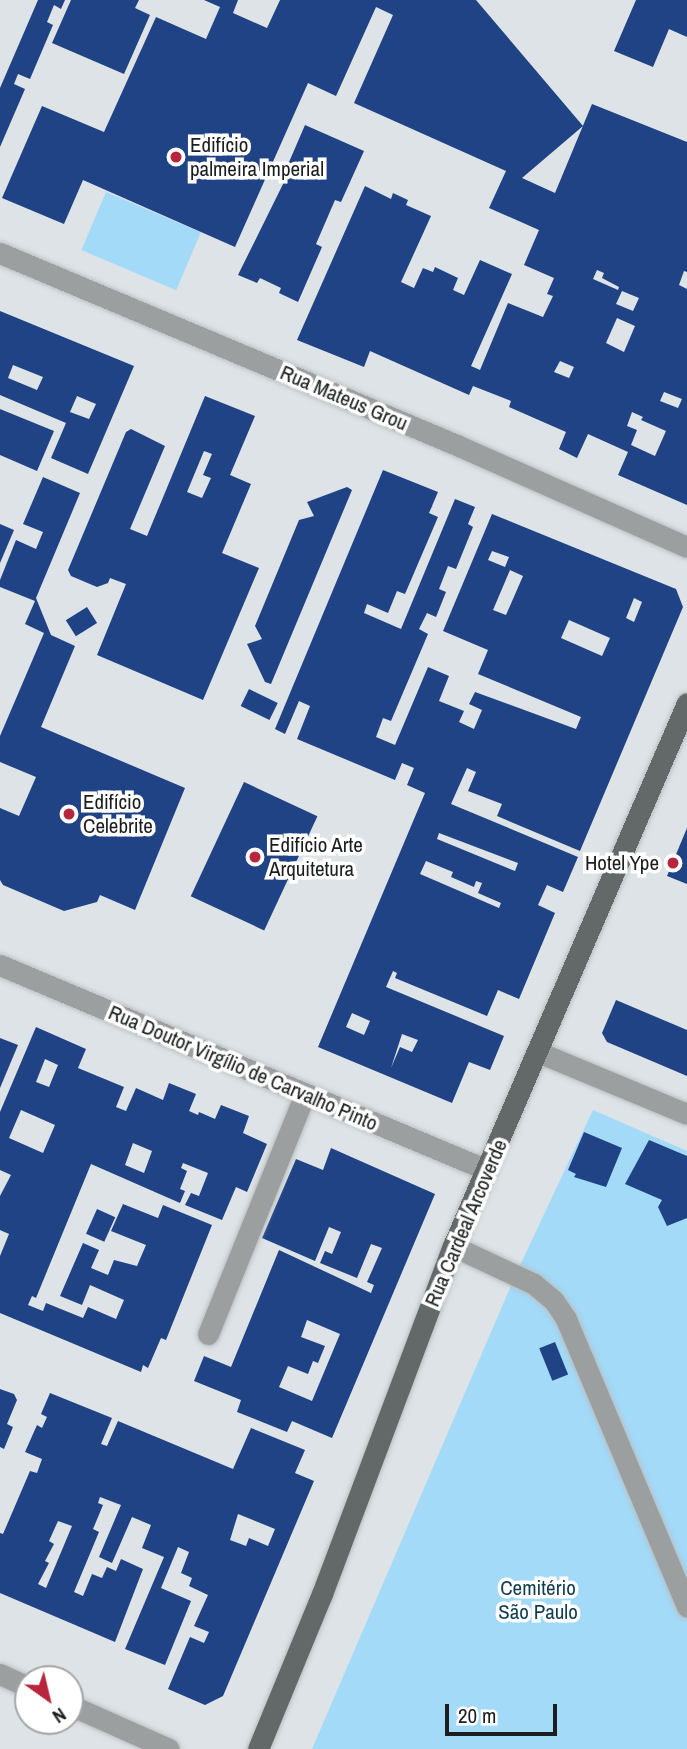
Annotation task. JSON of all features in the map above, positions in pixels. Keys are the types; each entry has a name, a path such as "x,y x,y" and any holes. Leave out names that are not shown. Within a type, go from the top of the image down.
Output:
{"main road":[{"name":"Rua Cardeal Arcoverde","path":"258,1749 322,1594 453,1246 687,703"}],"street":[{"name":"Rua Mateus Grou","path":"0,253 446,441 687,547"},
{"name":"Rua Doutor Virgílio de Carvalho Pinto","path":"0,965 487,1170"},
{"path":"538,1052 687,1114"},
{"path":"208,1334 305,1094"},
{"path":"453,1246 534,1284 554,1301 566,1319 687,1607"},
{"path":"84,1711 169,1749"}],"green space":[{"path":"106,192 201,232 176,290 81,250"},
{"name":"Cemitério São Paulo","path":"593,1110 687,1151 687,1749 312,1749 516,1274"}],"building":[{"path":"38,0 65,0 61,9 54,5 47,22 53,25 30,79 18,74 14,84 25,89 0,147 0,88"},
{"path":"71,0 139,0 135,8 150,15 124,74 52,43"},
{"path":"204,0 238,0 233,13 267,28 280,0 476,0 583,126 592,104 687,142 687,272 684,271 679,285 687,289 687,505 618,475 628,452 588,434 577,458 559,449 566,432 509,407 511,401 473,386 469,395 370,351 364,367 297,340 365,186 391,199 393,193 408,200 406,205 431,216 401,282 414,288 423,268 433,272 435,267 458,278 453,290 464,295 480,260 512,274 471,366 480,370 508,303 543,317 553,296 547,294 554,278 524,265 539,230 489,208 506,171 354,103 393,15 376,7 336,96 308,83 235,247 83,180 64,224 2,198 42,106 104,132 156,17 206,39 220,7","holes":["583,126 555,193 522,178","597,270 604,273 602,278 619,287 618,290 593,279","622,291 639,298 633,311 616,304","617,318 635,326 624,352 606,343","560,361 574,367 569,378 554,372","664,392 682,399 678,408 660,401","632,412 643,417 641,420 666,431 655,456 631,445 637,430 627,426"]},
{"path":"636,0 687,0 687,37 669,29 653,67 614,51"},
{"path":"305,125 364,151 341,202 335,200 316,244 322,247 298,302 279,293 281,288 260,278 257,283 238,275 286,178 283,176"},
{"path":"0,311 134,366 88,474 51,458 66,423 0,395","holes":["13,365 43,377 37,390 8,378","77,396 96,404 89,419 70,412"]},
{"path":"205,396 255,416 230,475 251,484 222,553 259,568 203,700 97,655 126,584 110,578 108,583 97,587 71,576 68,570 126,432 131,429 165,446 130,529 147,536","holes":["204,451 212,454 203,475 211,478 202,498 187,492"]},
{"path":"0,409 54,431 37,471 0,455"},
{"path":"383,470 438,492 429,513 438,517 405,594 397,591 388,613 367,604 364,613 401,629 455,499 475,507 468,524 473,527 456,569 448,566 439,589 446,592 436,617 427,613 419,629 428,634 391,721 383,718 376,737 395,745 428,667 449,676 439,701 464,711 459,722 474,729 482,710 469,704 475,692 576,729 581,717 478,674 488,650 443,631 492,514 676,589 683,607 580,851 497,816 502,804 468,791 476,772 467,768 451,804 578,857 563,892 547,885 538,905 555,913 519,999 498,990 487,1016 395,978 397,973 393,971 386,987 504,1036 490,1070 469,1062 452,1103 318,1047 425,793 407,785 414,768 402,763 395,780 297,739 310,706 299,701 285,734 275,729","holes":["492,551 509,557 505,567 488,560","510,570 523,576 506,615 493,610","634,598 642,602 634,622 626,618","569,620 610,638 602,656 561,638","439,833 518,863 515,871 437,839","426,861 453,872 451,877 474,887 476,881 482,883 478,893 501,903 499,908 420,874","352,1013 370,1021 364,1035 346,1027","402,1034 418,1040 412,1052 400,1047 391,1068"]},
{"path":"43,477 80,493 36,598 51,635 75,646 41,727 185,788 135,910 100,895 97,902 64,911 3,885 0,880 0,808 19,816 36,777 0,762 0,736 44,633 25,624 35,601 0,587 0,580 16,540 36,549 43,532 23,524"},
{"path":"347,487 352,490 271,684 265,682 247,644 262,639 255,626 299,520 314,516 307,502"},
{"path":"0,524 14,530 0,563"},
{"path":"87,607 97,623 76,636 66,620"},
{"path":"249,689 278,703 269,720 241,706"},
{"name":"Edifício Arte Arquitetura","path":"244,782 317,816 264,930 191,896"},
{"path":"687,828 687,884 667,876"},
{"path":"616,1000 687,1030 687,1076 607,1042 602,1033"},
{"path":"36,1027 86,1049 78,1068 124,1087 116,1107 126,1111 136,1088 163,1100 169,1083 196,1094 189,1111 198,1115 199,1112 215,1119 221,1105 249,1116 243,1133 267,1144 247,1192 236,1187 222,1220 185,1205 191,1193 199,1196 208,1173 183,1163 181,1168 187,1171 180,1189 185,1191 180,1203 91,1164 36,1298 32,1296 28,1305 43,1311 46,1303 83,1318 88,1307 116,1319 124,1300 90,1285 82,1305 60,1296 83,1243 99,1250 91,1268 108,1275 114,1260 137,1266 146,1245 111,1231 123,1204 158,1218 163,1205 212,1225 166,1340 161,1338 148,1368 143,1365 141,1372 0,1313 0,1256 9,1234 0,1230 0,1196 11,1175 0,1170 0,1112","holes":["45,1059 58,1065 49,1087 36,1082","21,1110 55,1125 43,1153 9,1138","133,1143 152,1151 144,1173 125,1165"]},
{"path":"0,1038 18,1045 0,1088"},
{"path":"584,1132 622,1148 606,1187 574,1177 576,1174 568,1170"},
{"path":"649,1140 687,1156 687,1218 667,1226 658,1207 662,1200 625,1184"},
{"path":"331,1148 435,1194 332,1438 292,1421 287,1432 237,1412 241,1400 194,1381 204,1356 231,1367 279,1250 371,1293 374,1285 367,1282 382,1248 371,1244 357,1278 320,1263 325,1251 332,1254 341,1232 329,1227 315,1261 262,1238 296,1159 323,1170","holes":["307,1320 340,1334 312,1401 279,1387 288,1366 308,1374 313,1361 318,1363 325,1346 301,1337"]},
{"path":"97,1209 115,1217 104,1242 86,1234"},
{"path":"555,1342 568,1374 552,1381 539,1348"},
{"path":"0,1389 14,1394 17,1400 7,1424 13,1427 4,1449 0,1447"},
{"path":"50,1393 112,1418 101,1444 107,1446 118,1421 233,1469 251,1428 305,1450 295,1473 314,1481 223,1696 205,1705 168,1689 190,1637 204,1643 209,1632 194,1626 208,1595 189,1586 192,1578 181,1573 189,1552 178,1547 161,1588 191,1601 165,1665 125,1649 164,1557 142,1548 151,1525 132,1517 112,1563 99,1557 121,1505 100,1497 98,1503 103,1505 93,1529 99,1532 74,1592 83,1596 92,1574 102,1578 107,1567 116,1571 121,1559 143,1569 115,1642 0,1593 0,1533 3,1534 30,1471 37,1473 42,1459 25,1452 37,1425 42,1428 47,1417 41,1414","holes":["238,1514 275,1529 268,1546 249,1538 246,1546 230,1540","58,1521 72,1526 46,1588 38,1584 49,1563 45,1561 54,1544 49,1541"]}],"place":[{"name":"Edifício palmeira Imperial","path":"176,157"},
{"name":"Edifício Celebrite","path":"69,814"},
{"name":"Edifício Arte Arquitetura","path":"255,857"},
{"name":"Hotel Ype","path":"673,863"}]}
